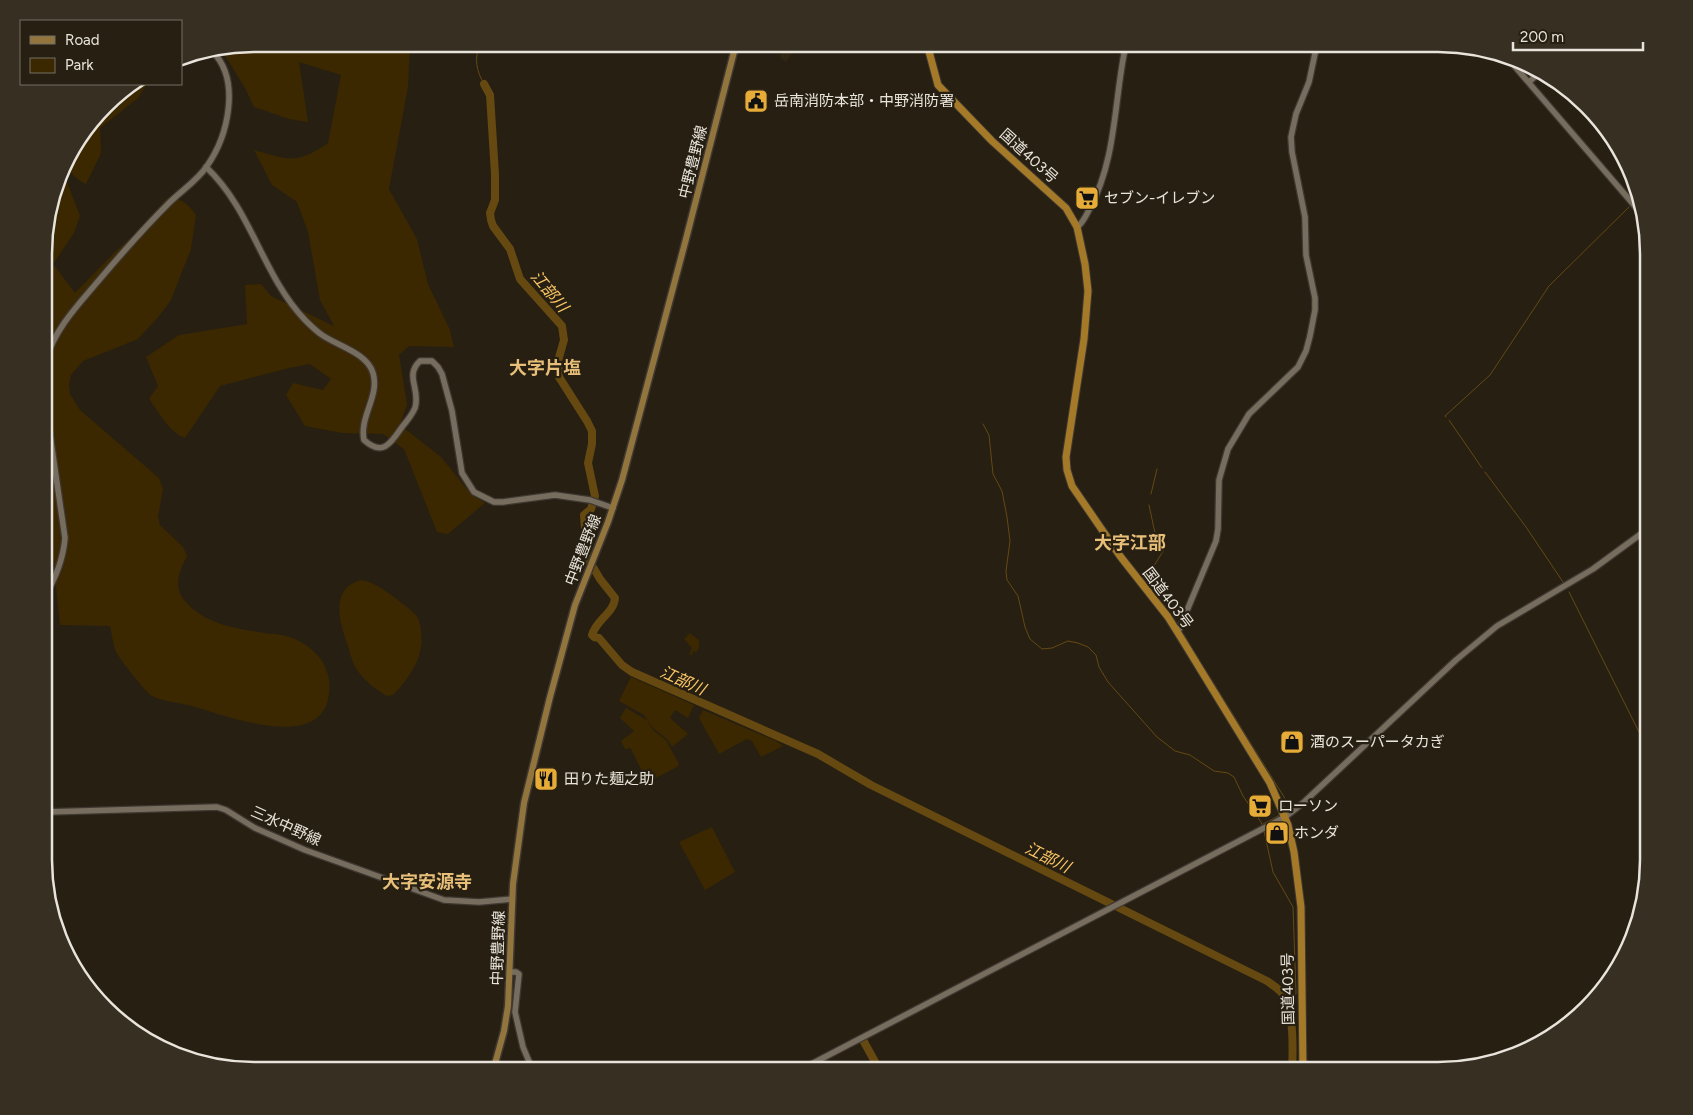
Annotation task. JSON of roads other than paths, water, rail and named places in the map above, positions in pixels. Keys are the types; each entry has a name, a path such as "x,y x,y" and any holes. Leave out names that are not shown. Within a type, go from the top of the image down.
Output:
{"highway":[{"name":"国道403号","path":"928,52 938,85 942,90 992,141 1066,208 1078,227 1088,291 1084,339 1066,457 1070,480 1072,486 1101,529 1178,632 1270,783 1285,817 1294,852 1301,907 1303,1062"}],"main road":[{"name":"中野豊野線","path":"495,1062 504,1031 510,972 512,898 524,803 575,604 594,561 613,508 686,239 734,52"}],"street":[{"path":"1078,227 1082,224 1095,199 1110,153 1119,76 1124,52"},
{"path":"1178,632 1216,541 1219,480 1228,449 1249,414 1298,367 1306,351 1310,336 1315,310 1315,298 1306,255 1305,217 1292,152 1291,137 1296,114 1309,82 1315,52"},
{"path":"52,345 68,316 124,251 206,167 214,155 221,138 229,100 229,84 226,72 216,56"},
{"path":"1517,68 1635,206"},
{"path":"1529,82 1535,77"},
{"path":"206,167 222,182 235,201 267,264 298,312 323,335 348,349 368,364 373,372 375,385 363,426 364,440 369,445 375,448 383,448 391,444 415,408 418,394 412,373 414,368 420,361 429,360 436,364 442,374 452,411 462,473 474,492 494,502 555,495 590,500 613,508"},
{"path":"52,448 65,538 64,552 59,570 52,583"},
{"path":"815,1062 1285,817 1303,803 1456,660 1497,626 1593,569 1640,535"},
{"name":"三水中野線","path":"52,812 217,807 226,810 255,828 305,850 444,900 479,902 512,898"},
{"path":"510,972 519,974 515,1012 523,1047 529,1062"}],"waterway":[{"name":"江部川","path":"478,52 477,64 484,84"},
{"name":"江部川","path":"484,84 490,95 495,174 495,200 490,213 491,220 493,226 510,249 520,279 562,326 564,340 558,361 559,377 592,431 592,444 588,463 595,496 591,509 584,515 587,557 600,579 615,598 612,608 597,625 592,635 599,638 622,665 632,672 818,754 871,785 1267,981 1281,992 1288,1004 1292,1033 1292,1062"},
{"path":"1446,417 1490,375 1549,286 1629,207"},
{"path":"1449,420 1482,468"},
{"path":"983,424 989,435 993,474 1002,491 1007,517 1010,541 1006,571 1007,580 1018,596 1025,627 1030,639 1042,649 1052,648 1068,641 1088,647 1096,655 1099,667 1108,682 1157,737 1175,751 1190,755 1214,771 1228,773 1234,777 1243,796 1263,827"},
{"path":"1151,494 1157,469"},
{"path":"1485,472 1526,527 1563,582"},
{"path":"1149,505 1156,538 1165,548 1152,569 1143,579 1152,591"},
{"path":"1569,592 1640,734"},
{"path":"1184,635 1204,669"},
{"path":"1209,676 1289,805 1290,808 1287,810"},
{"path":"1263,824 1280,815"},
{"path":"1264,831 1273,872 1293,907 1296,993 1289,1012"},
{"path":"863,1040 875,1062"}],"place":[{"name":"岳南消防本部・中野消防署","path":"756,101"},
{"name":"セブン-イレブン","path":"1087,198"},
{"name":"酒のスーパータカぎ","path":"1292,742"},
{"name":"田りた麺之助","path":"546,779"},
{"name":"ローソン","path":"1260,806"},
{"name":"ホンダ","path":"1277,833"}],"district":[{"name":"大字片塩","path":"545,368"},
{"name":"大字江部","path":"1130,543"},
{"name":"大字安源寺","path":"427,882"}]}
